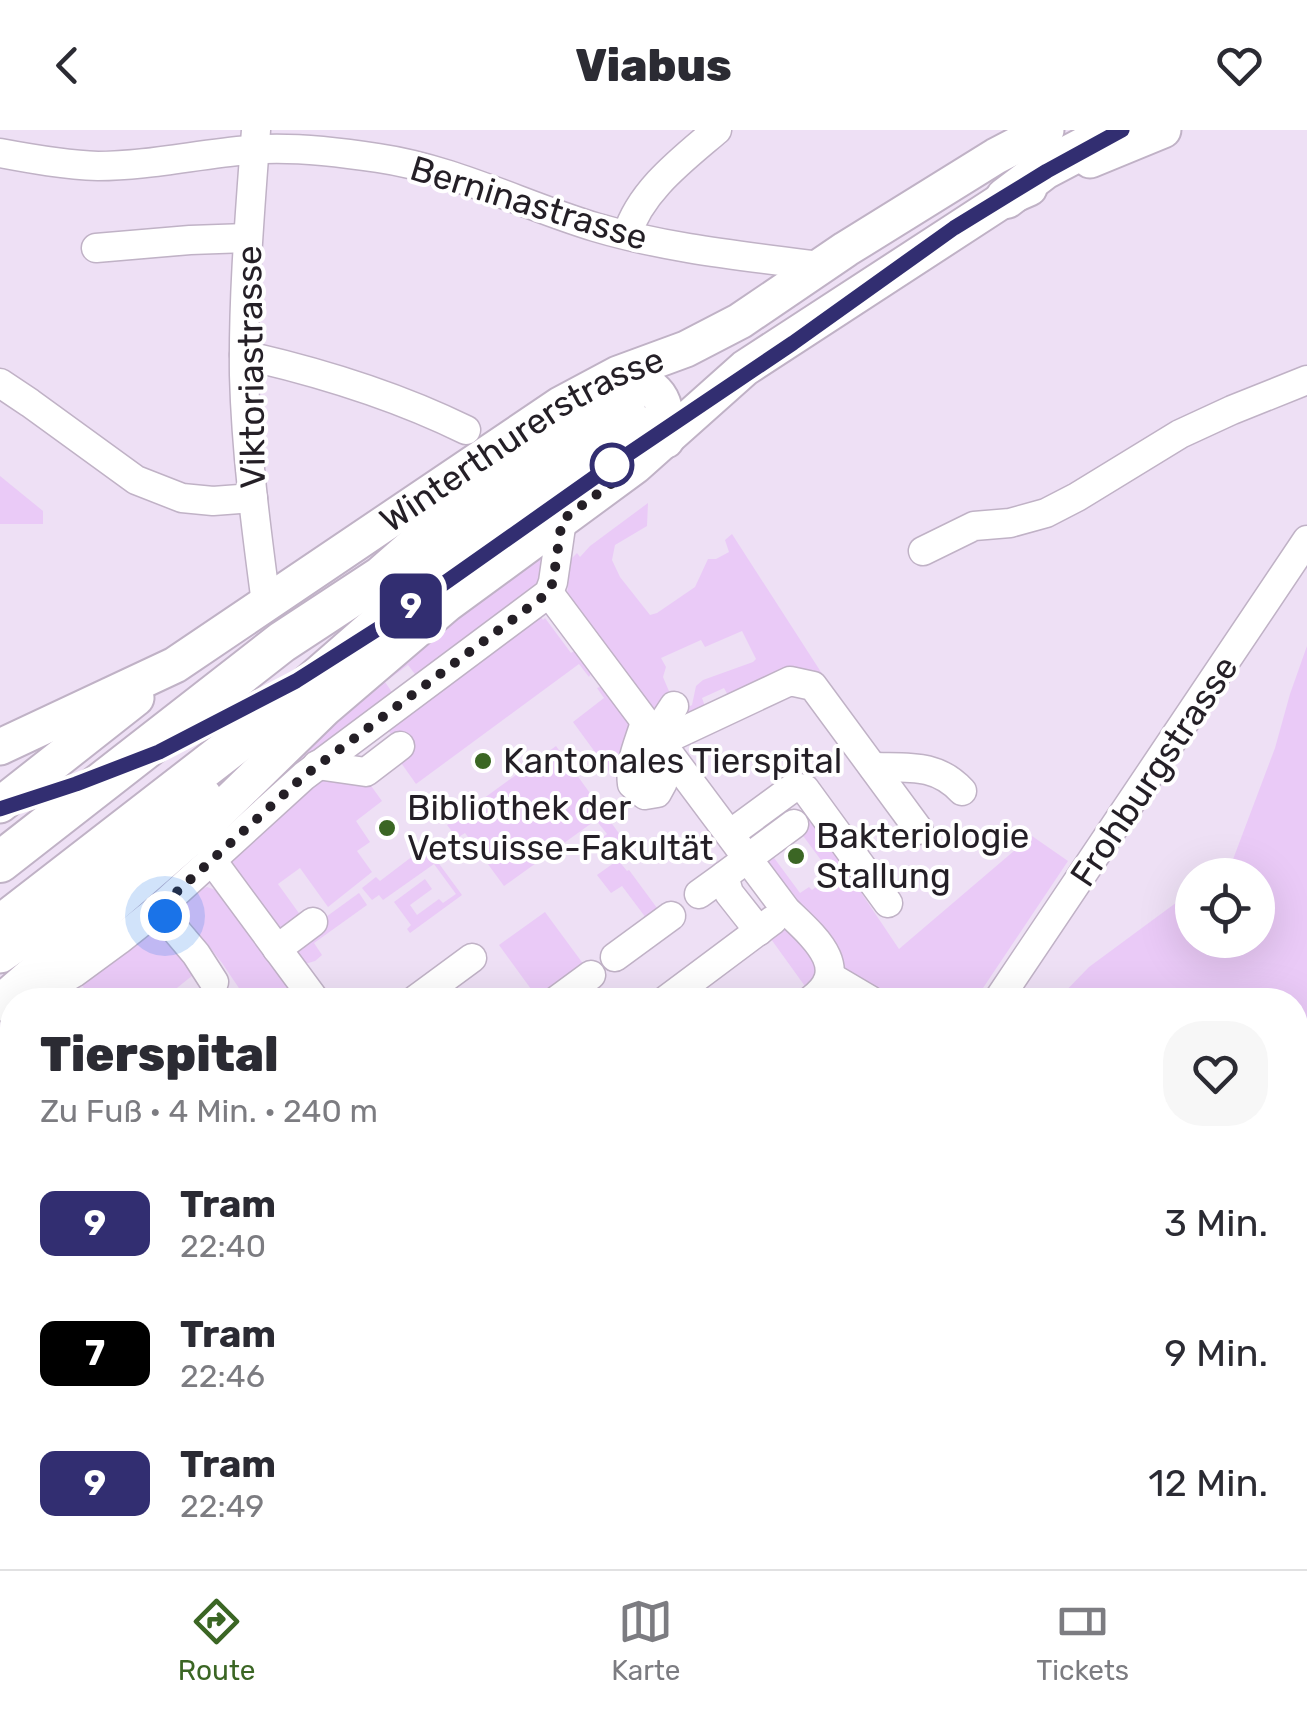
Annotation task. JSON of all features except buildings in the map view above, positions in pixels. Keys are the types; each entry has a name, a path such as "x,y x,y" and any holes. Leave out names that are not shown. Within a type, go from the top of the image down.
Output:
{"highway":[{"path":"1006,198 1044,169 1118,130"},
{"path":"0,926 297,696 442,548 536,460 635,412"},
{"path":"0,830 270,628 368,568 442,548"},
{"path":"0,862 282,642 381,577 442,548"},
{"path":"0,895 183,744 379,602 442,548"}],"main road":[{"name":"Winterthurerstrasse","path":"324,709 447,604 635,466 635,412 686,349 740,322 820,266 996,156 1046,130"},
{"name":"Winterthurerstrasse","path":"0,747 175,665 560,406 635,412 712,395 745,368 1006,198 1163,130"},
{"path":"686,349 679,360 682,383 697,394 712,395"},
{"path":"0,805 175,665"},
{"path":"0,955 54,918 195,803 324,709"},
{"path":"33,988 324,709"}],"street":[{"path":"627,235 642,201 718,130"},
{"name":"Berninastrasse","path":"0,153 99,166 255,140 451,174 627,235 706,252 820,266"},
{"name":"Viktoriastrasse","path":"255,140 244,354 252,498 266,603"},
{"path":"96,248 247,238"},
{"path":"244,354 364,390 466,430"},
{"path":"923,551 974,526 1046,513 1180,434 1307,380"},
{"path":"0,383 136,480 182,498 252,498"},
{"path":"43,988 89,962 158,909 317,766 548,593 562,520"},
{"name":"Frohburgstrasse","path":"1006,988 1307,540"},
{"path":"548,593 577,645 730,834 786,910 828,956 826,988"},
{"path":"649,738 790,681 812,686 919,830"},
{"path":"649,738 674,706"},
{"path":"317,766 366,772 400,746"},
{"path":"873,767 930,769 962,791"},
{"path":"730,834 794,787 806,790 822,804 888,902"},
{"path":"699,894 794,824"},
{"path":"211,859 306,988"},
{"path":"724,876 729,893 759,932"},
{"path":"158,909 214,982"},
{"path":"682,988 786,910"},
{"path":"614,957 670,916"},
{"path":"276,949 313,922"},
{"path":"431,988 472,958"},
{"path":"572,988 590,975"}],"shaded area":[{"path":"0,476 43,511 43,524 0,524"},
{"path":"648,503 647,526 615,545 612,560 620,577 650,615 695,587 708,559 729,552 725,540 732,534 839,700 822,686 731,701 724,688 702,698 707,712 680,726 683,710 692,705 696,686 756,659 742,631 705,647 701,640 661,658 671,696 658,717 567,594 571,559 577,553 580,557"},
{"path":"548,543 539,591 418,678 408,665 385,682 394,695 55,977 340,710"},
{"path":"541,617 571,653 576,650 595,667 589,677 579,664 416,784 392,750 399,744 388,730"},
{"path":"1307,646 1307,988 1069,988 1089,967 1175,904 1175,958 1275,958 1275,858 1234,858 1275,748"},
{"path":"605,685 634,725 614,778 573,722 604,698 597,688"},
{"path":"556,746 623,839 601,855 594,844 607,834 596,820 504,886 465,833 457,838 447,825"},
{"path":"328,774 364,776 382,801 356,821 370,842 357,851 372,872 328,907 300,868 278,884 306,923 282,940 230,871 231,859"},
{"path":"819,814 866,878 862,894 899,949 1021,845 1019,827 1068,861 983,988 866,988 844,972 822,930 758,860 769,851 800,893 809,887 812,890 832,875 798,829"},
{"path":"426,846 462,895 410,933 407,929 411,925 394,902 425,879 432,889 410,905 417,915 439,899 443,903 456,894 434,864 383,900 379,895 372,900 362,888 376,877 380,881"},
{"path":"618,860 657,908 659,915 649,922 622,886 611,893 597,875"},
{"path":"207,887 216,890 288,988 239,988 184,915 182,909 196,892"},
{"path":"359,893 367,905 314,943 322,955 315,961 305,964 286,946"},
{"path":"545,912 587,969 560,988 530,988 499,945"},
{"path":"780,923 805,946 818,968 808,988 771,939 769,934"},
{"path":"159,927 193,975 177,988 84,988 81,984"}],"tram line":[{"name":"9","path":"0,809 159,752 296,681 395,618 954,228 1122,130"}],"place":[{"name":"Kantonales Tierspital","path":"483,761"},
{"name":"Bibliothek der Vetsuisse-Fakultät","path":"387,828"},
{"name":"Bakteriologie Stallung","path":"796,856"}],"route":[{"path":"165,916 158,909 304,776 548,593 562,520 611,484 612,465"}]}
